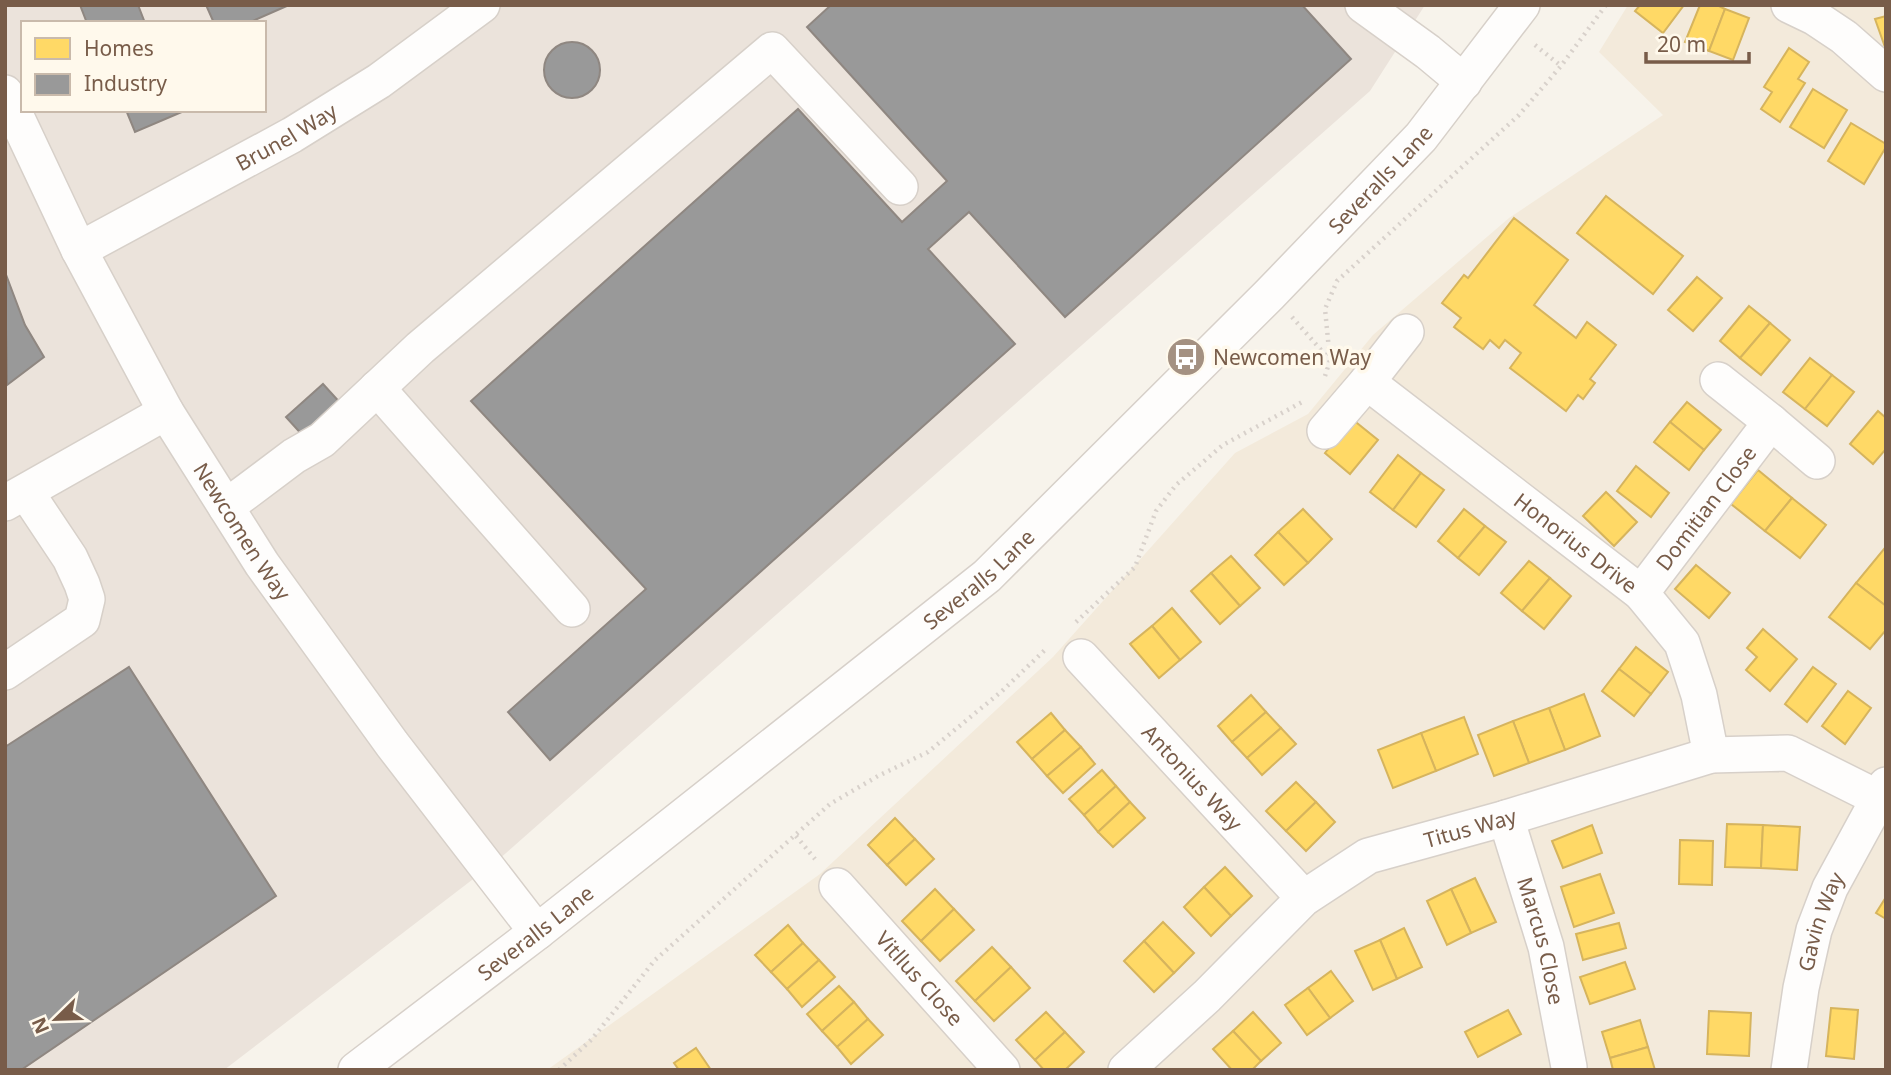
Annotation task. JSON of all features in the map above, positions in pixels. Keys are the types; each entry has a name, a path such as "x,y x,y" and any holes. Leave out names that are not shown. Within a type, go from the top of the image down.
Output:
{"street":[{"name":"Brunel Way","path":"79,250 292,135 379,81 482,5"},
{"path":"1363,5 1464,82"},
{"name":"Severalls Lane","path":"356,1070 537,932 987,576 1269,295 1421,137 1522,5"},
{"path":"1789,5 1814,17 1844,37 1886,74"},
{"path":"226,507 294,456 322,440 420,348 772,50 900,187"},
{"name":"Newcomen Way","path":"5,93 79,250 166,412 262,564 384,733 537,932"},
{"path":"1325,430 1406,332"},
{"path":"1718,380 1817,461"},
{"name":"Honorius Drive","path":"1367,382 1640,593 1682,643 1699,695 1711,755"},
{"path":"377,388 572,609"},
{"path":"5,672 82,620 87,599 70,558 15,497 166,412"},
{"name":"Domitian Close","path":"1640,593 1771,422"},
{"name":"Antonius Way","path":"1069,642 1304,898"},
{"name":"Titus Way","path":"1126,1070 1207,996 1304,898 1368,856 1506,818 1711,755 1788,753 1882,791"},
{"name":"Gavin Way","path":"1789,1070 1801,988 1814,930 1830,888 1882,791"},
{"name":"Marcus Close","path":"1506,818 1546,947 1569,1067"},
{"name":"Vitllus Close","path":"837,886 1002,1070"}],"path":[{"path":"1323,381 1330,360 1325,309 1338,281 1519,115 1561,66 1606,5"},
{"path":"1269,295 1305,329 1330,360"},
{"path":"559,1070 592,1039 655,960 830,804 878,776 928,752 1002,691 1069,642 1135,567 1156,511 1176,485 1223,445 1306,400"}],"shaded area":[{"path":"5,5 1425,5 1370,91 498,860 224,1070 5,1070"},
{"path":"1628,5 1886,5 1886,1070 547,1070 820,874 1053,657 1235,453 1308,414 1373,335 1509,218 1663,115 1599,52"}],"building: Homes":[{"path":"1640,5 1684,5 1663,33 1635,11"},
{"path":"1700,5 1717,5 1725,9 1709,51 1685,42"},
{"path":"1725,9 1749,18 1733,60 1709,51"},
{"path":"1886,16 1886,50 1875,19"},
{"path":"1789,48 1809,62 1798,79 1805,83 1780,122 1761,109 1772,92 1764,87"},
{"path":"1813,89 1847,110 1824,148 1790,127"},
{"path":"1851,123 1886,144 1864,184 1828,161"},
{"path":"1606,196 1683,256 1653,294 1577,233"},
{"path":"1514,218 1568,260 1534,305 1576,338 1587,322 1616,345 1590,379 1595,383 1583,399 1578,395 1566,411 1510,368 1521,353 1505,340 1499,348 1490,340 1483,349 1454,327 1461,318 1442,303 1464,275 1468,278"},
{"path":"1697,277 1722,298 1693,331 1668,310"},
{"path":"1749,306 1770,323 1740,358 1720,341"},
{"path":"1770,323 1790,340 1761,375 1740,358"},
{"path":"1810,358 1832,375 1805,409 1783,392"},
{"path":"1832,375 1854,392 1827,426 1805,409"},
{"path":"1687,402 1721,430 1704,450 1670,422"},
{"path":"1878,411 1886,418 1886,449 1873,464 1850,444"},
{"path":"1352,419 1378,440 1350,474 1325,453"},
{"path":"1670,422 1704,450 1689,470 1654,442"},
{"path":"1398,455 1421,473 1393,510 1370,492"},
{"path":"1636,466 1669,493 1651,517 1617,491"},
{"path":"1758,470 1792,498 1765,531 1731,504"},
{"path":"1421,473 1444,490 1416,527 1393,510"},
{"path":"1606,492 1637,522 1614,546 1583,516"},
{"path":"1792,498 1826,525 1800,558 1765,531"},
{"path":"1303,509 1332,539 1308,563 1278,532"},
{"path":"1464,509 1485,526 1458,558 1438,541"},
{"path":"1485,526 1506,542 1479,575 1458,558"},
{"path":"1278,532 1308,563 1284,585 1255,555"},
{"path":"1884,549 1886,551 1886,606 1856,583"},
{"path":"1231,556 1260,588 1240,606 1211,573"},
{"path":"1529,561 1550,578 1522,611 1501,593"},
{"path":"1696,565 1730,593 1709,618 1675,589"},
{"path":"1211,573 1240,606 1220,624 1191,591"},
{"path":"1550,578 1571,596 1544,629 1522,611"},
{"path":"1856,583 1886,606 1886,630 1870,649 1829,617"},
{"path":"1172,608 1201,642 1180,660 1152,626"},
{"path":"1152,626 1180,660 1159,678 1130,644"},
{"path":"1763,629 1797,659 1770,691 1746,670 1757,657 1747,648"},
{"path":"1636,647 1668,672 1651,694 1619,669"},
{"path":"1813,667 1836,684 1807,722 1785,704"},
{"path":"1619,669 1651,694 1634,716 1602,691"},
{"path":"1848,691 1871,708 1845,744 1822,726"},
{"path":"1584,694 1600,736 1565,750 1549,708"},
{"path":"1251,695 1266,712 1232,742 1218,726"},
{"path":"1549,708 1565,750 1529,763 1513,721"},
{"path":"1266,712 1281,728 1247,758 1232,742"},
{"path":"1051,713 1065,730 1032,759 1017,742"},
{"path":"1464,717 1478,754 1436,771 1421,733"},
{"path":"1513,721 1529,763 1494,776 1478,735"},
{"path":"1281,728 1296,744 1262,775 1247,758"},
{"path":"1065,730 1081,747 1047,776 1032,759"},
{"path":"1421,733 1436,771 1393,788 1378,750"},
{"path":"1081,747 1095,764 1063,793 1047,776"},
{"path":"1102,770 1116,786 1084,815 1069,799"},
{"path":"1296,782 1316,802 1286,831 1266,811"},
{"path":"1116,786 1130,802 1098,832 1084,815"},
{"path":"1130,802 1145,818 1113,847 1098,832"},
{"path":"1316,802 1335,822 1306,851 1286,831"},
{"path":"895,818 915,839 887,865 868,845"},
{"path":"1727,824 1763,825 1761,868 1725,867"},
{"path":"1592,825 1602,853 1563,868 1552,841"},
{"path":"1763,825 1800,827 1797,870 1761,868"},
{"path":"915,839 934,859 906,885 887,865"},
{"path":"1680,840 1713,841 1712,885 1679,884"},
{"path":"1225,867 1252,896 1231,916 1204,887"},
{"path":"1600,874 1614,913 1574,927 1561,887"},
{"path":"1475,878 1496,922 1471,933 1451,889"},
{"path":"1204,887 1231,916 1211,936 1184,907"},
{"path":"935,889 954,909 921,941 902,921"},
{"path":"1451,889 1471,933 1447,945 1427,901"},
{"path":"1886,897 1886,919 1876,913"},
{"path":"954,909 974,930 940,961 921,941"},
{"path":"1163,922 1194,953 1174,973 1144,941"},
{"path":"1619,923 1626,948 1583,960 1576,934"},
{"path":"788,925 803,943 771,972 755,955"},
{"path":"1404,928 1422,967 1397,979 1380,940"},
{"path":"1380,940 1397,979 1373,990 1355,951"},
{"path":"1144,941 1174,973 1154,992 1124,961"},
{"path":"803,943 819,960 787,989 771,972"},
{"path":"992,947 1011,967 975,1001 956,981"},
{"path":"819,960 835,977 802,1007 787,989"},
{"path":"1625,962 1635,989 1590,1004 1580,977"},
{"path":"1011,967 1030,988 994,1021 975,1001"},
{"path":"1331,971 1353,1001 1330,1018 1308,988"},
{"path":"839,986 854,1002 822,1031 807,1014"},
{"path":"1308,988 1330,1018 1307,1035 1285,1005"},
{"path":"854,1002 868,1019 837,1047 822,1031"},
{"path":"1831,1008 1858,1010 1854,1059 1826,1056"},
{"path":"1508,1010 1521,1034 1478,1057 1465,1032"},
{"path":"1709,1011 1751,1013 1749,1056 1707,1054"},
{"path":"1046,1012 1065,1032 1035,1060 1016,1040"},
{"path":"1253,1012 1281,1043 1261,1061 1233,1031"},
{"path":"868,1019 883,1035 851,1064 837,1047"},
{"path":"1640,1020 1648,1047 1610,1058 1602,1032"},
{"path":"1233,1031 1261,1061 1252,1070 1232,1070 1213,1049"},
{"path":"1065,1032 1084,1052 1065,1070 1044,1070 1035,1060"},
{"path":"1648,1047 1655,1070 1613,1070 1610,1058"},
{"path":"696,1048 711,1070 679,1070 674,1063"}],"building: Industry":[{"path":"80,5 138,5 144,21 86,21"},
{"path":"206,5 289,5 253,21 213,21"},
{"path":"831,5 1302,5 1351,59 1065,317 969,212 928,249 1015,344 550,760 508,712 646,589 471,401 798,109 902,222 947,181 807,27"},
{"path":"566,42 578,42 588,46 596,54 600,70 596,86 588,94 578,98 566,98 556,94 548,86 544,76 544,64 548,54 556,46"},
{"path":"127,112 182,112 135,132"},
{"path":"5,272 25,325 44,357 7,385"},
{"path":"323,384 343,406 306,439 286,417"},
{"path":"129,667 276,896 21,1070 5,1070 5,747"}],"place":[{"name":"Newcomen Way","path":"1186,357"}]}
